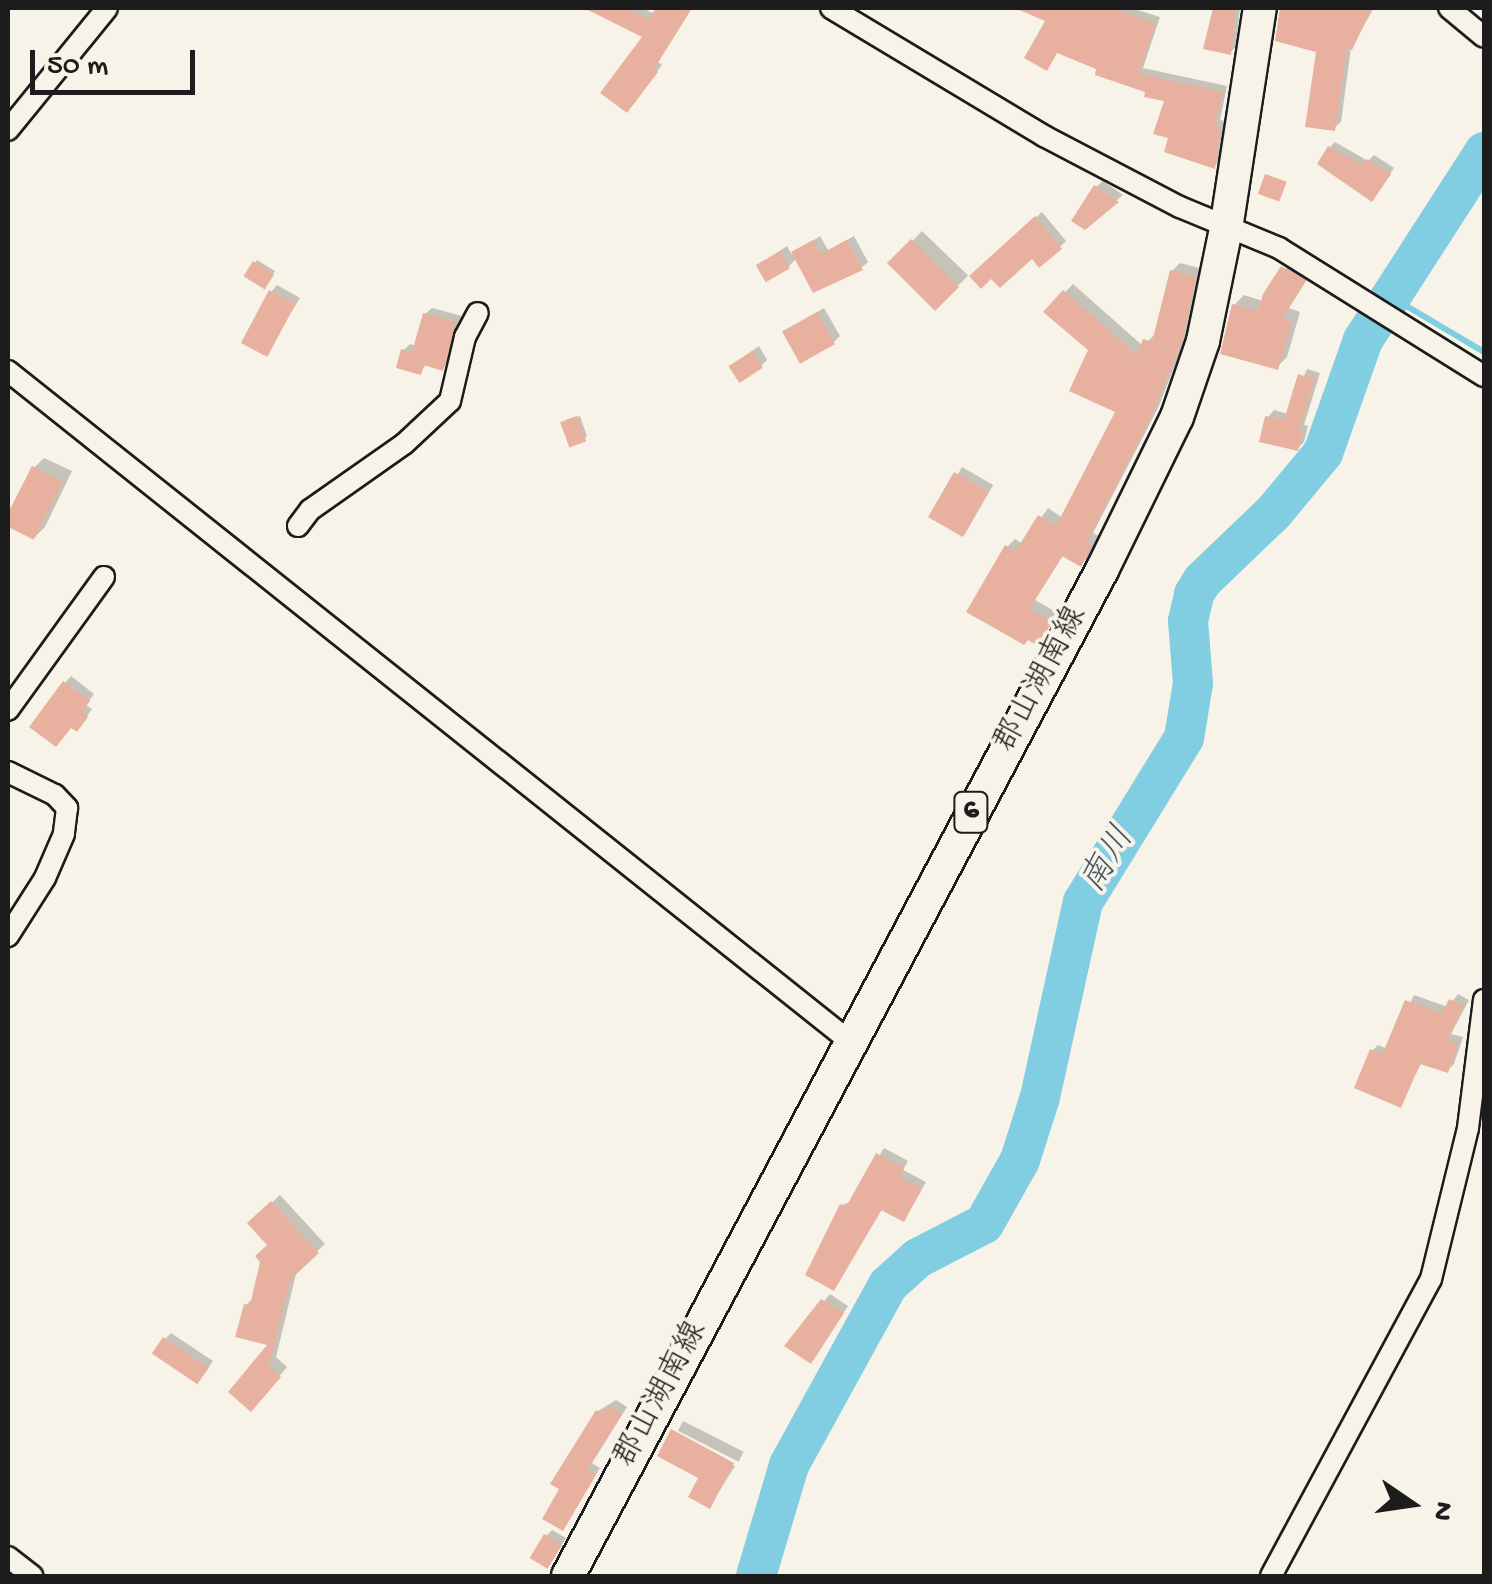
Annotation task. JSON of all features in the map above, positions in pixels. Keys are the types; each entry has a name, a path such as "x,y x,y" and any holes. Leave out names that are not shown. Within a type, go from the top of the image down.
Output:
{"main road":[{"name":"郡山湖南線","path":"568,1576 848,1040 1102,570 1177,417 1203,341 1226,228 1260,8"}],"street":[{"path":"8,130 106,8"},
{"path":"831,8 1044,136 1226,228 1280,248 1484,376"},
{"path":"1457,11 1484,36"},
{"path":"298,526 310,510 404,444 450,401 465,337 478,313"},
{"path":"8,370 848,1040"},
{"path":"8,710 104,577"},
{"path":"8,772 55,795 66,808 64,834 45,878 8,936"},
{"path":"1272,1576 1431,1278 1468,1128 1484,1000"},
{"path":"8,1557 32,1576"}],"building":[{"path":"584,8 625,8 649,19 656,8 692,8 654,69 658,72 627,113 600,93 642,37"},
{"path":"1015,8 1110,8 1156,23 1139,74 1223,92 1215,126 1221,127 1215,169 1164,152 1168,138 1153,134 1164,101 1144,97 1145,92 1095,75 1096,69 1057,53 1047,71 1024,58 1045,21"},
{"path":"1213,8 1236,8 1231,55 1203,49"},
{"path":"1280,8 1372,8 1352,50 1347,48 1335,131 1305,127 1316,52 1275,41"},
{"path":"1328,146 1362,165 1367,159 1391,174 1372,202 1317,164"},
{"path":"1265,174 1287,182 1279,202 1258,194"},
{"path":"1094,185 1119,202 1085,230 1071,221"},
{"path":"1035,216 1062,249 1039,268 1032,259 1000,288 991,279 981,289 969,276"},
{"path":"911,239 959,287 935,311 887,263"},
{"path":"813,240 821,254 847,240 863,270 813,293 791,252"},
{"path":"780,251 790,268 766,282 756,265"},
{"path":"253,261 274,274 265,290 243,276"},
{"path":"1281,266 1306,281 1282,318 1292,321 1278,370 1220,354 1232,304 1258,311 1263,294"},
{"path":"1170,270 1196,277 1183,339 1150,419 1087,542 1092,545 1081,567 1062,556 1029,609 1052,622 1038,646 1028,640 1024,645 966,612 1005,545 1015,552 1038,515 1056,526 1115,412 1069,391 1088,350 1043,312 1063,290 1137,355 1143,339 1152,342"},
{"path":"269,290 295,304 267,357 241,343"},
{"path":"817,312 835,344 800,364 782,331"},
{"path":"423,313 457,322 443,371 424,365 421,375 396,368 401,349 412,352"},
{"path":"752,351 763,368 739,383 729,366"},
{"path":"1298,374 1315,379 1299,431 1303,432 1298,451 1259,442 1265,416 1284,420"},
{"path":"577,416 586,441 569,448 560,422"},
{"path":"32,466 63,482 34,540 8,527 8,513"},
{"path":"954,472 989,492 963,537 928,517"},
{"path":"63,681 90,701 82,712 88,717 77,732 71,728 56,747 29,727"},
{"path":"1449,999 1464,1006 1447,1040 1458,1044 1448,1073 1420,1064 1401,1108 1354,1088 1370,1049 1382,1055 1405,1000 1442,1013"},
{"path":"876,1153 904,1168 899,1177 922,1189 904,1222 881,1210 834,1291 805,1275 840,1204 846,1207"},
{"path":"271,1201 319,1253 290,1280 269,1366 281,1377 251,1412 228,1392 267,1345 235,1337 244,1304 250,1305 260,1262 255,1256 267,1245 247,1223"},
{"path":"821,1299 844,1313 811,1364 784,1346"},
{"path":"163,1337 209,1368 197,1384 152,1354"},
{"path":"608,1405 622,1414 587,1470 596,1475 563,1531 542,1519 559,1489 550,1484 596,1410 602,1414"},
{"path":"671,1429 734,1463 710,1509 688,1497 698,1478 657,1456"},
{"path":"544,1534 562,1545 548,1569 530,1558"}],"waterway":[{"name":"南川","path":"756,1576 789,1465 888,1285 918,1258 984,1224 1020,1160 1040,1097 1083,902 1184,738 1193,683 1188,621 1194,594 1202,581 1274,512 1323,453 1363,340 1484,152"},
{"path":"1388,295 1484,352"}]}
